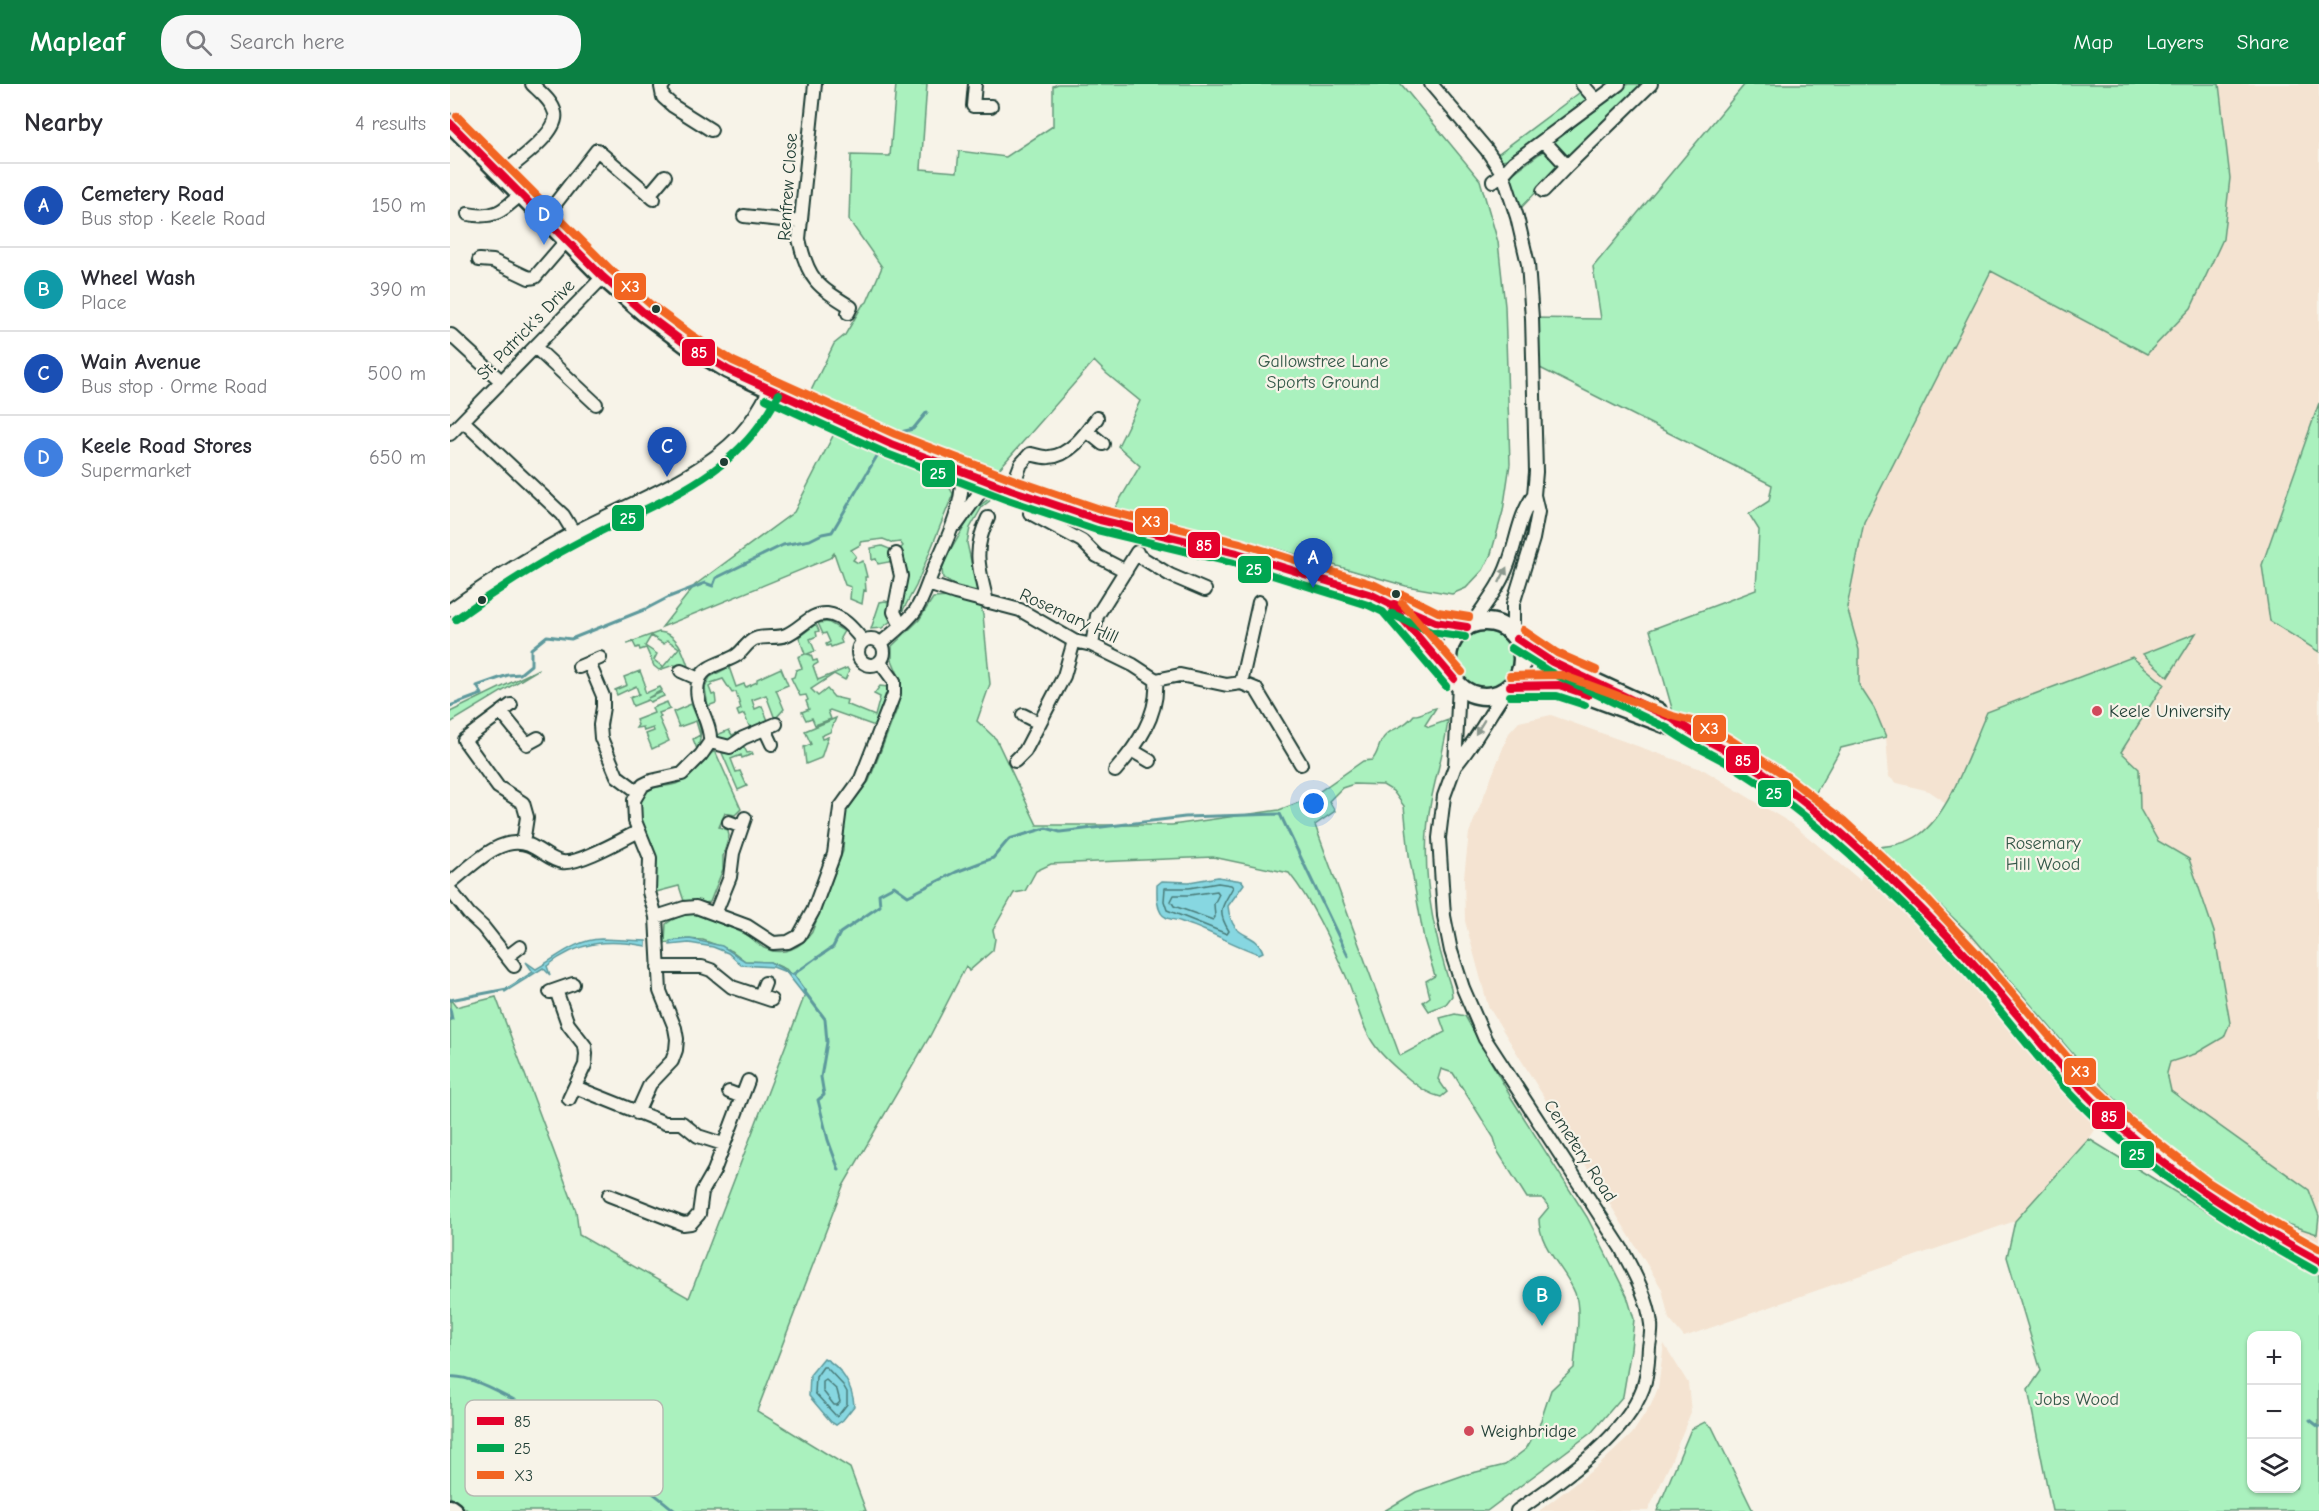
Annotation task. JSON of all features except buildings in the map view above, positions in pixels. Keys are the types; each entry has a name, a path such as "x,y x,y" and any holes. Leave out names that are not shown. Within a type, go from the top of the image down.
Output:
{"main road":[{"path":"450,123 603,277 643,312 687,345 728,370 891,444 988,482 1100,520 1237,554 1372,595 1390,604 1400,605 1435,622 1469,626 1493,623 1506,628 1552,662 1673,719 1683,728 1743,760 1821,815 1872,861 1965,955 2061,1068 2096,1104 2140,1143 2213,1200 2319,1261"},
{"path":"1390,604 1457,682 1471,693 1486,696 1508,688 1559,685 1670,726 1683,728"},
{"path":"1457,682 1449,665 1449,651 1455,638 1469,626"},
{"path":"1508,688 1517,678 1522,665 1522,651 1515,636"},
{"path":"450,1508 454,1511"}],"street":[{"path":"502,174 542,141 555,122 556,113 547,98 532,84"},
{"path":"664,84 663,97 711,130"},
{"name":"Renfrew Close","path":"815,84 799,239 813,276 822,289 850,310"},
{"path":"975,84 973,106 992,106"},
{"path":"1431,84 1486,149 1517,217 1528,264 1532,318 1536,472 1534,495 1538,512 1533,539 1513,604 1515,636"},
{"path":"1582,84 1596,100"},
{"path":"1498,177 1514,162 1619,84"},
{"path":"1543,191 1651,84"},
{"path":"1544,141 1567,166"},
{"path":"544,218 597,150 652,197 665,176"},
{"path":"468,213 488,216 501,212 520,194"},
{"path":"744,216 801,222"},
{"path":"479,260 493,261 529,278 535,277 566,241"},
{"name":"St. Patrick's Drive","path":"450,434 603,277"},
{"path":"451,335 501,381"},
{"path":"535,347 596,404"},
{"path":"450,610 521,563 574,532 685,476 711,459 740,435 758,411 770,389"},
{"path":"1011,490 1021,464 1030,453 1049,457 1062,453 1073,446 1097,418"},
{"path":"463,421 563,515 574,532"},
{"path":"1087,431 1103,444"},
{"path":"881,643 915,611 928,584 949,535 960,501 963,486 962,472"},
{"path":"949,535 988,482"},
{"path":"1469,626 1492,595 1504,573 1526,506 1534,495"},
{"path":"1030,513 1082,541 1097,556 1126,571"},
{"path":"982,523 977,558 987,602"},
{"path":"1092,645 1098,616 1137,553 1170,575 1205,590"},
{"path":"896,554 901,576 894,612 901,626"},
{"name":"Rosemary Hill","path":"928,584 1020,610 1074,641 1092,645 1133,665 1156,680"},
{"path":"1241,683 1259,602"},
{"path":"637,1113 650,1084 672,1061 676,1050 675,1028 660,991 656,917 649,892 650,858 633,810 637,791 651,781 681,774 710,742 709,728 699,701 699,679 708,669 738,655 753,640 785,635 818,615 829,614 839,617 864,640"},
{"path":"874,639 881,643 885,650 880,662 872,665 861,660 858,647 864,640 874,639"},
{"path":"1015,761 1025,751 1064,676 1074,641"},
{"path":"656,917 690,907 699,908 747,926 768,941 778,944 794,940 806,926 834,854 840,808 861,779 894,694 894,681 880,662"},
{"path":"589,663 603,696 601,738 617,776 637,791"},
{"path":"681,671 699,679"},
{"path":"1115,771 1133,751 1147,725 1157,692 1156,680 1180,675 1227,685 1241,683 1256,689 1302,764"},
{"name":"Cemetery Road","path":"1457,682 1455,766 1444,796 1438,838 1444,916 1451,951 1463,988 1485,1039 1621,1248 1635,1276 1651,1325 1648,1370 1633,1408 1622,1424 1609,1439 1517,1511"},
{"name":"Cemetery Road","path":"1455,766 1467,752 1480,728 1508,688"},
{"path":"523,843 526,800 498,787 461,736 506,709 527,744 538,738"},
{"path":"1023,715 1039,723"},
{"path":"710,742 728,747 770,727 772,744"},
{"path":"1133,751 1150,761"},
{"path":"716,914 730,877 733,853 744,823 729,822"},
{"path":"450,883 488,853 512,842 523,843 563,862 575,861 639,831"},
{"path":"450,890 511,961 520,947"},
{"path":"657,961 711,970 732,987 765,998 765,983"},
{"path":"569,1100 585,1065 585,1046 568,1024 552,991 573,984"},
{"path":"622,1185 613,1196 683,1224 692,1223 699,1214 702,1192 714,1172 748,1081"},
{"path":"575,1088 665,1123 682,1124 698,1136 723,1144"},
{"path":"729,1092 742,1097"}],"shaded area":[{"name":"Keele University","path":"2049,84 2319,84 2319,1244 2203,1174 2163,1146 2115,1099 2089,1139 2015,1221 1684,1337 1669,1319 1662,1289 1488,1006 1465,921 1464,877 1469,833 1509,733 1519,722 1551,715 1704,770 1792,824 1860,880 1870,848 1897,844 1920,834 1946,805 1929,791 1897,783 1889,777 1886,737 1874,708 1859,685 1859,650 1847,607 1858,556 1861,485"},
{"path":"1664,1344 1688,1383 1691,1412 1648,1511 1539,1511 1598,1466 1632,1434 1651,1405 1658,1388"}],"green space":[{"name":"Gallowstree Lane Sports Ground","path":"896,84 927,84 921,169 957,172 959,151 1006,157 1053,126 1053,86 1058,84 1401,84 1480,180 1498,242 1505,306 1510,464 1503,511 1491,554 1483,570 1466,588 1452,594 1406,586 1246,540 1191,528 1139,521 1113,511 1140,466 1118,446 1140,401 1094,361 998,470 903,432 891,444 804,405 834,344 845,335 862,306 867,302 882,267 849,220 851,155 890,156"},
{"path":"1628,84 1646,84 1567,160 1552,144"},
{"path":"1745,84 2219,84 2230,178 2223,239 2191,308 2147,354 1991,271 1864,522 1847,607 1859,650 1859,685 1874,708 1886,737 1841,748 1815,794 1741,742 1673,712 1650,630 1756,590 1759,530 1749,514 1769,501 1772,485 1532,364 1532,318 1601,319 1593,267"},
{"path":"1583,90 1587,97 1585,103 1513,158 1502,160 1495,156"},
{"path":"1546,149 1561,166 1519,210 1509,178"},
{"path":"2319,403 2319,652 2270,621 2262,565"},
{"path":"836,430 883,449 903,461 945,479 953,494 916,586 903,610 901,612 898,608 899,550 903,546 900,542 893,543 883,539 860,542 860,545 851,550 856,556 853,560 858,563 863,561 867,577 865,577 866,591 864,590 862,604 850,599 851,587 845,585 834,553 830,558 662,627 695,585 794,512"},
{"path":"994,495 996,496 982,507 970,528 967,543 983,615 990,684 977,721 996,739 1037,825 1172,825 1279,810 1310,798 1363,761 1372,760 1383,738 1414,715 1436,708 1425,725 1429,727 1448,720 1431,801 1426,848 1433,919 1451,988 1452,996 1446,1004 1429,1011 1423,1002 1430,997 1426,981 1435,976 1424,939 1409,855 1404,806 1393,791 1383,785 1354,784 1342,788 1329,801 1335,811 1315,825 1400,1056 1445,1032 1440,1018 1455,1014 1465,1016 1512,1099 1587,1217 1627,1296 1634,1319 1623,1396 1592,1432 1487,1511 1384,1511 1416,1492 1464,1475 1505,1465 1526,1449 1539,1426 1551,1390 1574,1368 1578,1319 1577,1301 1571,1284 1548,1249 1540,1229 1539,1219 1549,1207 1542,1198 1527,1198 1498,1152 1494,1138 1453,1073 1441,1069 1438,1079 1447,1092 1441,1097 1436,1096 1423,1090 1409,1079 1376,1047 1362,1021 1349,983 1327,935 1306,897 1289,873 1213,857 1051,864 1036,871 1025,891 1014,893 993,930 995,939 993,950 969,971 966,966 930,1036 843,1186 757,1411 850,1468 866,1511 469,1511 450,1497 450,999 456,1007 496,997 576,1211 579,1235 689,1298 806,992 786,969 770,962 745,961 732,951 703,940 683,939 665,943 666,924 682,916 696,915 741,932 764,948 778,952 791,949 808,938 843,851 845,813 869,781 897,709 901,681 892,660 892,646 919,620 933,598 950,597 954,585 943,578 942,570 946,558 974,510"},
{"path":"882,546 892,550 894,561 878,564 876,559 872,560 871,548"},
{"path":"880,602 892,603 892,620 882,628 871,629"},
{"path":"828,622 844,631 840,638 842,643 827,646 826,644 830,642 818,623"},
{"path":"816,624 819,631 816,632 817,636 810,639 815,651 807,654 811,655 813,661 817,660 818,663 813,666 818,680 847,668 849,671 845,680 834,674 811,689 818,696 827,689 834,697 847,700 846,704 875,716 880,697 874,694 880,686 888,687 875,726 830,710 828,711 831,719 815,725 812,718 806,720 802,712 809,709 806,701 808,700 806,695 800,696 791,678 794,677 796,670 802,668 798,657 805,654 799,637"},
{"path":"1485,631 1496,633 1505,639 1511,648 1513,659 1511,670 1505,679 1496,685 1485,687 1474,685 1465,679 1459,670 1457,659 1459,648 1465,639 1474,633"},
{"path":"659,632 665,633 675,639 688,666 674,665 659,670 654,666 646,648 640,650 633,642 628,643","holes":["651,636 664,644 667,640 679,648 663,667 654,660 657,654 645,646"]},
{"path":"2196,633 2168,677 2143,654"},
{"name":"Rosemary Hill Wood","path":"2132,657 2164,684 2121,752 2139,769 2140,809 2158,841 2189,859 2214,932 2230,1023 2224,1037 2195,1054 2170,1062 2167,1073 2171,1091 2309,1190 2319,1216 2317,1234 2281,1222 2203,1174 2163,1146 2090,1074 1973,937 1900,867 1889,864 1870,848 1908,841 1930,825 1950,796 1987,712"},
{"path":"729,667 736,687 744,684 746,687 781,668 788,685 776,690 784,709 775,719 766,695 752,700 755,709 762,706 769,723 732,742 716,740 717,735 729,730 732,735 750,728 744,714 739,716 737,711 741,709 736,692 732,693 723,679 711,683 709,687 712,695 715,694 716,703 708,706 705,688 710,677"},
{"path":"539,669 450,723 450,712"},
{"path":"640,671 646,693 660,687 662,690 648,698 662,692 664,696 633,706 630,698 639,694 636,686 617,695 615,690 627,685 624,677"},
{"path":"667,702 670,709 659,713 661,717 659,718 669,741 652,749 646,734 654,731 653,728 644,731 643,727 636,728 638,725 636,720 654,713 652,708"},
{"path":"691,704 698,721 700,735 696,721 679,727 673,712"},
{"path":"836,718 830,732 821,736 822,739 828,737 821,758 806,764 804,747 811,744 805,731"},
{"path":"700,735 699,743 697,749 693,739"},
{"path":"744,747 747,753 752,752 753,754 731,759 736,772 740,771 747,786 738,790 722,753 733,753"},
{"path":"713,752 716,753 741,809 735,815 725,813 719,827 728,830 729,836 723,856 723,869 710,902 684,901 679,886 656,892 656,860 641,820 639,803 643,795 651,789 683,780"},
{"name":"Jobs Wood","path":"2089,1139 2219,1219 2319,1275 2319,1511 2052,1511 2028,1390 2041,1371 2007,1257 2015,1221"},
{"path":"1705,1422 1712,1427 1753,1511 1657,1511 1691,1429"}],"water":[{"path":"1218,877 1242,881 1244,884 1228,906 1230,918 1234,926 1255,940 1263,952 1259,954 1192,925 1168,918 1159,910 1157,885 1162,881 1189,882"},
{"path":"601,939 646,941 646,946 606,943 582,947 570,951 547,966 550,975 543,968 505,992 504,990 533,972 526,962 536,969 583,942"},
{"path":"690,939 722,946 745,961 770,962 792,974 819,956 794,975 806,992 805,996 786,972 773,967 741,965 728,953 713,947 689,943 670,945 670,941"},
{"path":"824,1358 841,1372 849,1384 853,1399 854,1406 836,1425 809,1396 810,1375"}],"waterway":[{"path":"889,435 913,429 927,412"},
{"path":"450,706 482,694 477,686 508,675 520,674 531,665 531,649 547,636 571,639 705,583 713,586 716,578 783,545 810,540 832,532 877,456"},
{"path":"817,958 833,947 840,933 880,906 879,894 894,886 908,896 956,872 993,858 1009,839 1046,828 1060,832 1185,817 1280,814 1348,956"},
{"path":"450,1000 507,989"},
{"path":"804,991 825,1019 827,1042 821,1077 824,1095 818,1100 828,1140 839,1170"},
{"path":"450,1009 452,1019 450,1019"},
{"path":"450,1377 469,1380 513,1400"},
{"path":"2310,1420 2319,1427"},
{"path":"656,1496 675,1511"}],"transit line":[{"name":"X3","path":"457,116 610,269 650,304 693,336 733,361 895,434 1015,480 1103,510 1240,543 1375,585 1393,594 1404,595 1438,612 1469,617"},
{"name":"85","path":"450,123 603,277 643,312 687,345 728,370 891,444 1011,490 1100,520 1237,553 1372,595 1390,604 1454,679"},
{"name":"25","path":"456,619 549,559 667,499 718,467 741,447 761,423 779,394"},
{"name":"25","path":"766,399 887,454 1008,500 1097,530 1234,563 1368,605 1383,612 1446,686"},
{"name":"X3","path":"1402,603 1462,672"},
{"name":"85","path":"1394,604 1435,622 1467,627"},
{"name":"25","path":"1392,614 1431,632 1465,637"},
{"name":"X3","path":"1523,630 1557,653 1596,670"},
{"name":"85","path":"1517,639 1552,662 1673,719 1759,770 1803,802 1832,825 1906,893 1980,971 2066,1073 2122,1128 2202,1190 2319,1261"},
{"name":"25","path":"1511,648 1548,671 1667,728 1684,740 1738,769 1796,809 1850,855 1930,932 1975,981 2060,1082 2091,1114 2143,1159 2198,1199 2255,1236 2314,1270"},
{"name":"X3","path":"1510,676 1562,675 1673,716 1696,722 1728,738 1786,776 1844,821 1923,895 1989,966 2087,1080 2129,1120 2208,1182 2319,1249"},
{"name":"85","path":"1510,686 1559,685 1588,695"},
{"name":"25","path":"1510,696 1557,696 1585,705"}],"place":[{"name":"Keele Road Stores","path":"544,245"},
{"name":"Wain Avenue","path":"667,477"},
{"name":"Cemetery Road","path":"1313,588"},
{"name":"Keele University","path":"2097,711"},
{"name":"Wheel Wash","path":"1542,1326"},
{"name":"Weighbridge","path":"1469,1431"}]}
